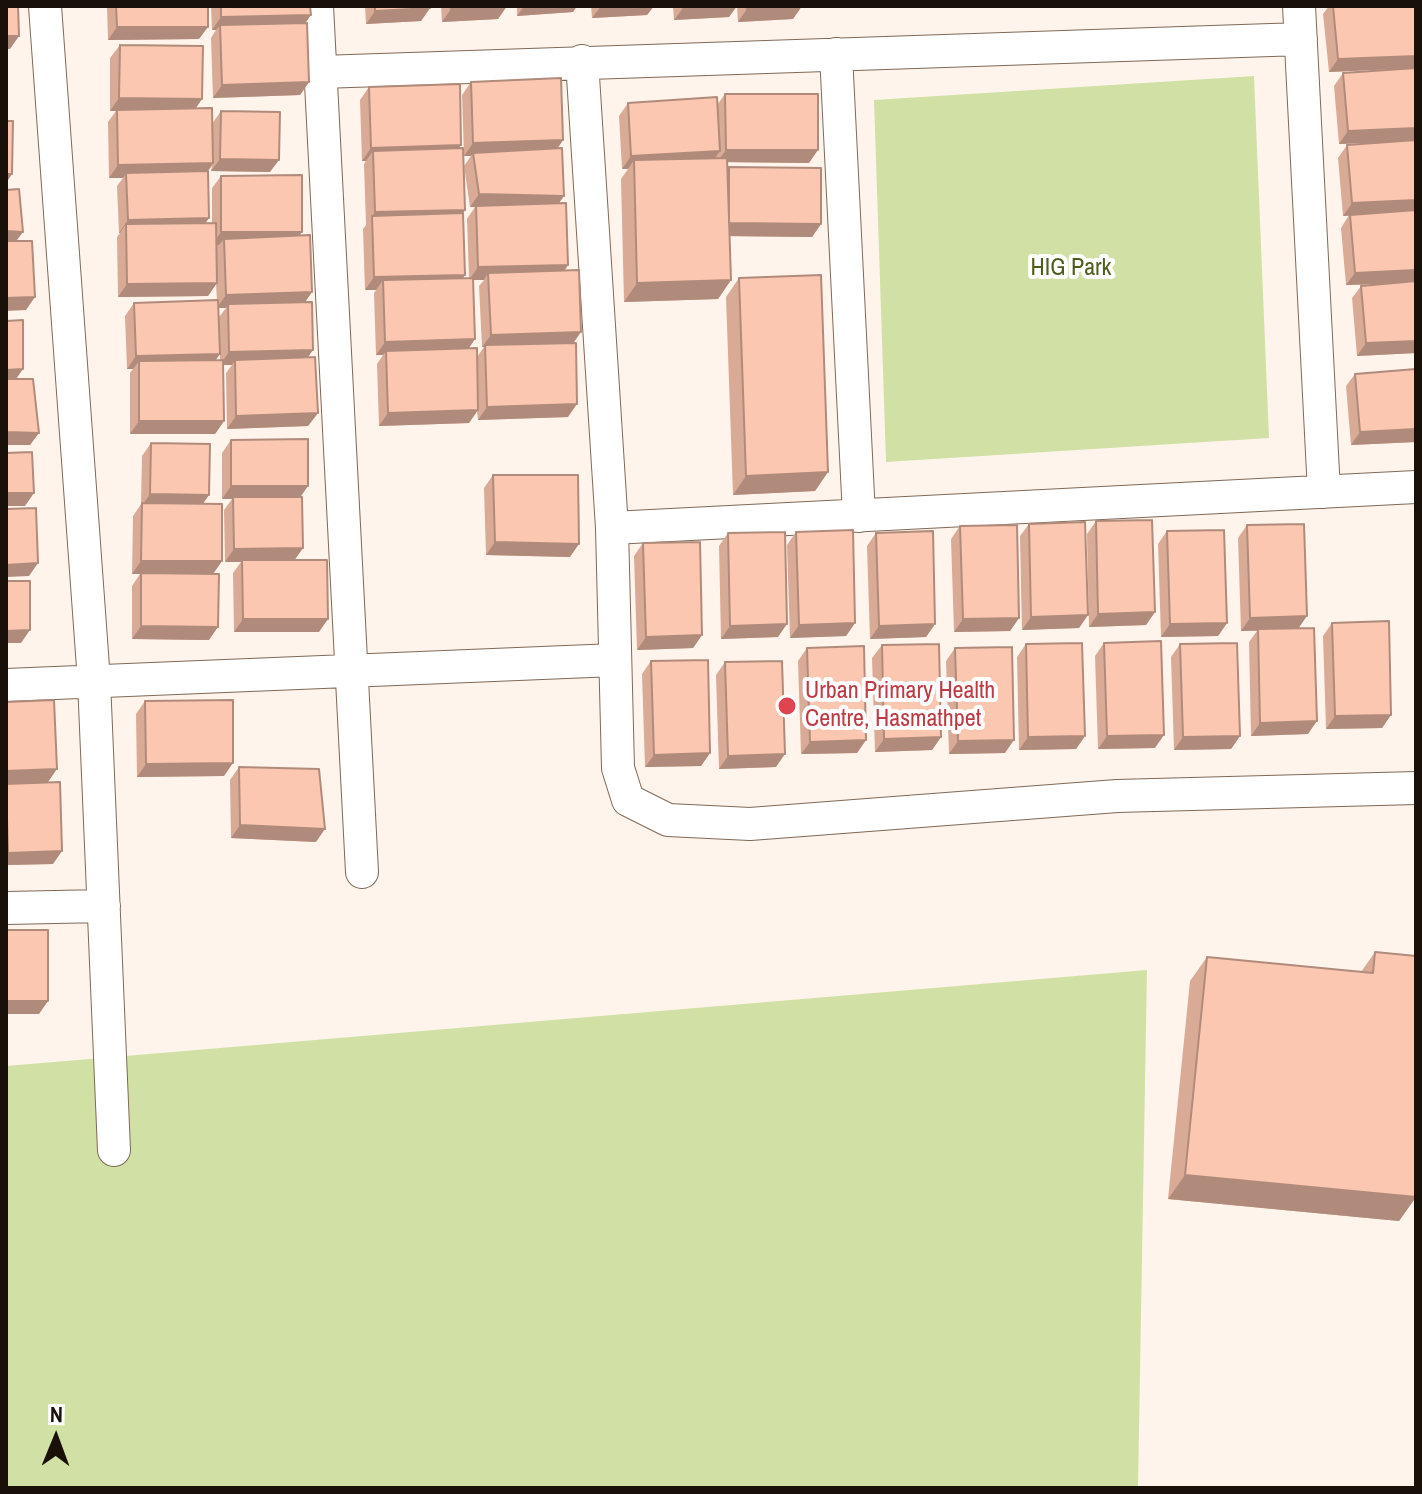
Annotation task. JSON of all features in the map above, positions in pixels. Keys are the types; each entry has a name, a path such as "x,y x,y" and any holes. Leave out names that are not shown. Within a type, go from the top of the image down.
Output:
{"street":[{"path":"45,6 94,681 114,1150"},
{"path":"317,6 362,872"},
{"path":"1299,6 1324,492"},
{"path":"321,72 1301,39"},
{"path":"836,54 859,516"},
{"path":"582,61 612,528 618,768 628,800 668,820 750,824 1117,796 1416,788"},
{"path":"612,528 1416,487"},
{"path":"6,685 615,660"},
{"path":"6,908 104,906"}],"green space":[{"name":"HIG Park","path":"1254,76 1269,438 886,462 874,100"},
{"path":"1147,970 1138,1488 6,1488 6,1066"}],"building":[{"path":"6,6 18,6 19,36 6,36"},
{"path":"116,6 208,6 208,27 117,27"},
{"path":"221,6 310,6 311,15 221,17"},
{"path":"375,6 430,6 430,8 375,11"},
{"path":"451,6 504,6 451,9"},
{"path":"747,6 802,6 747,9"},
{"path":"1333,6 1416,6 1416,56 1338,59"},
{"path":"307,23 309,82 222,85 220,25"},
{"path":"120,45 203,46 202,99 119,98"},
{"path":"1416,68 1416,128 1348,131 1343,73"},
{"path":"561,78 563,140 473,143 471,82"},
{"path":"460,84 461,145 371,148 369,87"},
{"path":"725,94 818,94 818,150 726,150"},
{"path":"717,97 720,151 631,156 628,103"},
{"path":"212,108 213,163 118,165 117,110"},
{"path":"221,111 280,112 279,160 220,159"},
{"path":"6,121 13,121 12,174 6,174"},
{"path":"1416,140 1416,200 1352,203 1347,145"},
{"path":"463,148 465,210 375,212 373,151"},
{"path":"562,148 564,196 479,194 473,153"},
{"path":"727,158 731,280 637,283 634,160"},
{"path":"729,167 821,168 821,224 729,223"},
{"path":"208,171 209,218 128,220 126,173"},
{"path":"302,175 302,232 221,232 221,176"},
{"path":"19,189 23,232 6,231 6,190"},
{"path":"566,203 568,265 478,267 476,206"},
{"path":"1416,210 1416,270 1355,273 1350,215"},
{"path":"463,213 465,275 374,277 372,216"},
{"path":"216,223 217,283 127,284 126,224"},
{"path":"310,235 312,292 226,295 224,239"},
{"path":"6,241 32,241 35,297 6,298"},
{"path":"579,270 581,332 491,335 488,273"},
{"path":"821,275 828,472 746,476 739,278"},
{"path":"473,278 475,339 385,342 383,280"},
{"path":"1416,281 1416,341 1366,343 1361,286"},
{"path":"218,300 220,354 136,356 134,303"},
{"path":"312,302 313,350 229,352 228,304"},
{"path":"23,320 23,369 6,370 6,321"},
{"path":"576,343 577,404 487,407 485,345"},
{"path":"477,348 478,410 388,413 386,351"},
{"path":"315,357 318,413 236,416 235,360"},
{"path":"223,360 224,421 139,421 139,361"},
{"path":"1416,369 1416,429 1360,432 1355,374"},
{"path":"6,379 33,379 39,433 6,432"},
{"path":"308,439 308,486 231,486 231,440"},
{"path":"151,443 210,444 209,495 150,494"},
{"path":"32,452 34,493 6,493 6,453"},
{"path":"493,475 578,475 579,544 495,542"},
{"path":"233,497 302,497 303,548 234,549"},
{"path":"142,503 222,504 222,561 141,561"},
{"path":"36,508 38,563 6,565 6,509"},
{"path":"1152,520 1155,612 1098,614 1096,521"},
{"path":"1085,522 1088,615 1031,617 1029,524"},
{"path":"1304,524 1307,616 1250,618 1247,525"},
{"path":"1017,525 1019,618 963,619 960,526"},
{"path":"853,530 855,623 799,625 796,532"},
{"path":"1224,530 1227,623 1170,624 1167,531"},
{"path":"933,531 935,624 879,626 876,533"},
{"path":"785,532 787,624 730,626 728,533"},
{"path":"700,542 702,635 646,637 643,543"},
{"path":"242,560 327,560 328,619 243,619"},
{"path":"141,573 219,574 218,627 141,626"},
{"path":"6,581 30,581 30,630 6,631"},
{"path":"1389,621 1391,715 1335,716 1332,623"},
{"path":"1314,628 1317,721 1260,723 1258,629"},
{"path":"1161,641 1164,735 1107,736 1104,643"},
{"path":"1082,643 1085,736 1028,737 1026,644"},
{"path":"1237,643 1240,736 1183,737 1180,644"},
{"path":"939,644 941,737 884,739 882,645"},
{"path":"864,646 866,740 810,742 807,648"},
{"path":"1012,647 1014,740 958,741 955,648"},
{"path":"708,660 710,753 654,755 651,661"},
{"path":"782,661 785,754 728,756 725,662"},
{"path":"54,700 57,769 6,771 6,702"},
{"path":"233,700 233,763 146,764 145,701"},
{"path":"239,767 319,769 325,829 240,825"},
{"path":"60,782 62,851 8,853 6,784"},
{"path":"6,930 48,930 48,1001 6,1001"},
{"path":"1375,952 1416,956 1416,1197 1185,1175 1207,957 1373,973"}],"place":[{"name":"Urban Primary Health Centre, Hasmathpet","path":"787,706"}]}
